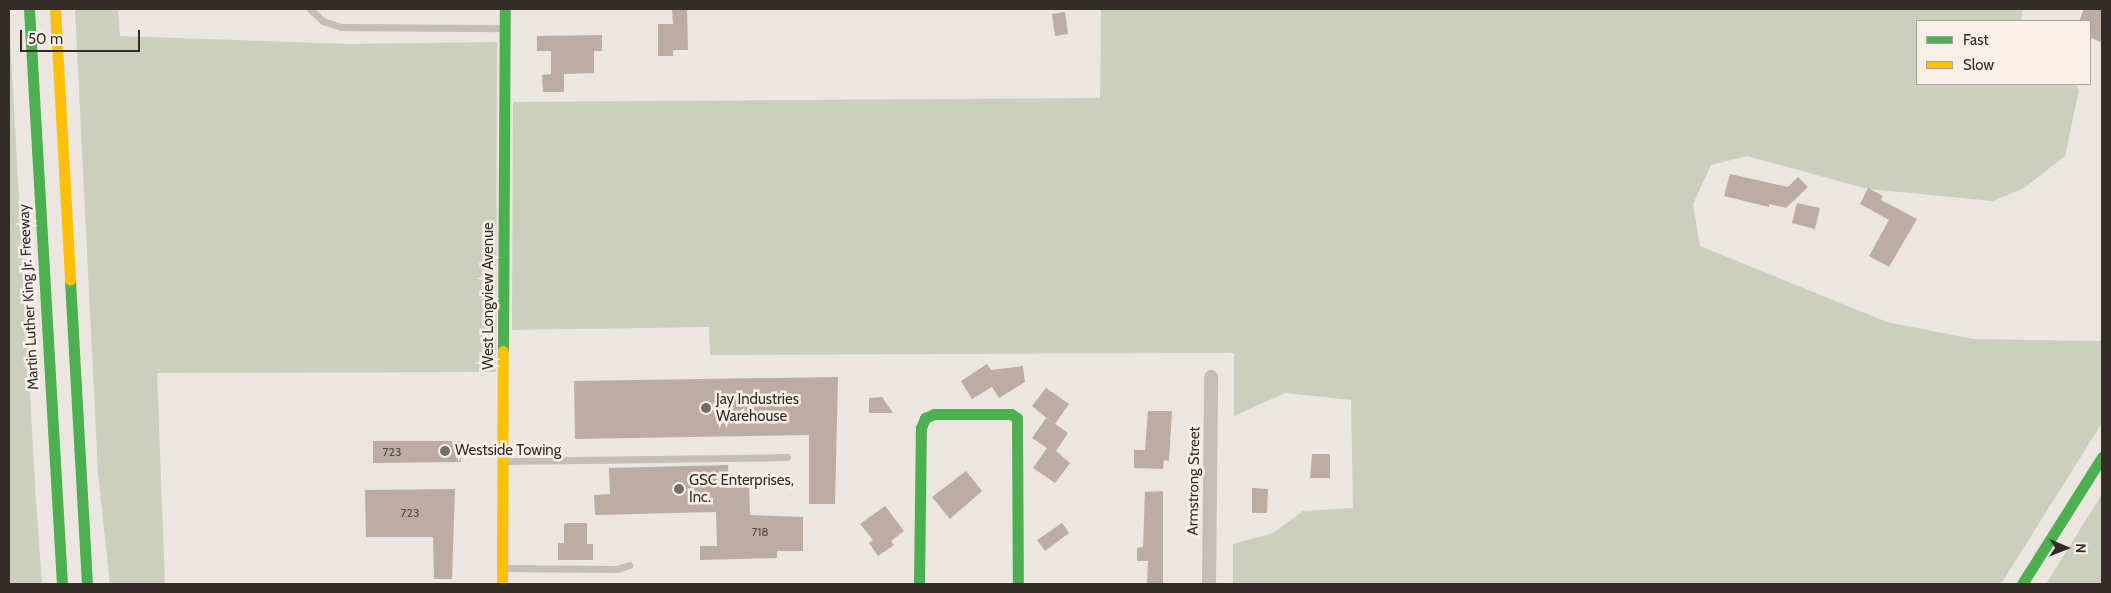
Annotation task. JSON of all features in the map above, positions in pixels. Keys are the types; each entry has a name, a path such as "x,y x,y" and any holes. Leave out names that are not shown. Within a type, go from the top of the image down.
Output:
{"main road":[{"name":"Martin Luther King Jr. Freeway","path":"29,9 62,584"},
{"path":"55,9 85,571 88,584"},
{"name":"West Longview Avenue","path":"502,584 505,9"},
{"path":"919,584 921,428 925,418 934,414 1010,414 1017,418 1018,584"},
{"path":"2022,584 2102,457"}],"street":[{"name":"Armstrong Street","path":"1209,584 1211,377"}],"lane":[{"path":"310,9 323,21 341,27 505,28"},
{"path":"503,460 787,457"},
{"path":"502,568 617,569 629,565"}],"green space":[{"path":"75,9 118,9 120,36 350,44 497,42 496,372 157,373 165,584 110,584 98,473"},
{"path":"1101,9 2023,9 2021,20 1916,20 1916,85 2076,85 2079,90 2065,156 2024,188 1993,201 1868,189 1747,156 1711,165 1693,204 1700,246 1887,322 1973,339 2102,341 2102,423 2001,584 1233,584 1233,544 1273,533 1303,511 1353,508 1351,400 1285,393 1234,416 1234,353 710,355 709,327 512,330 513,102 1100,98"},
{"path":"9,19 35,485 42,584 9,584"},
{"path":"2102,494 2102,584 2046,584"}],"building":[{"path":"672,9 687,9 688,50 673,50 673,56 658,56 658,24 673,24"},
{"path":"2084,9 2102,9 2102,43 2091,38 2091,20 2079,20"},
{"path":"1065,12 1068,34 1055,36 1052,14"},
{"path":"602,35 602,51 594,51 594,73 564,74 564,92 543,92 542,75 551,74 551,51 537,51 537,36"},
{"path":"1730,174 1788,187 1798,177 1808,187 1786,208 1769,204 1769,207 1724,196"},
{"path":"1868,188 1883,196 1881,200 1917,219 1889,267 1869,256 1889,220 1860,204"},
{"path":"1797,203 1820,208 1815,229 1792,223"},
{"path":"987,364 991,370 1023,366 1025,382 999,398 992,387 972,399 961,381"},
{"name":"Jay Industries Warehouse","path":"838,377 835,504 809,504 809,435 575,439 574,381"},
{"path":"1046,388 1069,404 1055,424 1068,433 1056,451 1070,463 1055,483 1033,468 1047,448 1032,438 1046,418 1054,424 1032,406"},
{"path":"882,397 893,413 869,413 869,398"},
{"path":"1148,411 1172,411 1169,461 1164,460 1163,469 1134,468 1134,450 1145,450"},
{"path":"373,441 461,441 461,462 373,463"},
{"path":"1312,454 1330,454 1330,478 1310,478"},
{"name":"GSC Enterprises, Inc.","path":"728,465 729,484 749,483 750,515 803,517 803,551 777,551 777,558 700,560 700,546 717,546 716,512 595,515 594,495 610,494 609,468"},
{"path":"966,471 982,491 950,519 932,497"},
{"path":"1252,488 1268,489 1267,513 1252,513"},
{"path":"455,489 452,579 434,579 433,537 366,537 365,490"},
{"path":"1163,491 1163,584 1147,584 1148,561 1137,561 1137,548 1143,547 1145,492"},
{"path":"885,506 904,531 891,541 894,545 878,556 869,543 873,540 860,524"},
{"path":"587,523 587,544 593,544 593,560 558,560 558,543 564,543 564,524"},
{"path":"1062,523 1069,533 1045,551 1037,540"}],"traffic: fast":[{"path":"29,9 62,584"},
{"path":"503,351 505,9"},
{"path":"70,280 87,584"},
{"path":"919,584 921,428 925,418 934,414 1011,414 1017,418 1018,584"},
{"path":"2022,584 2102,457"}],"traffic: slow":[{"path":"55,9 70,280"},
{"path":"502,584 503,351"}],"place":[{"name":"Jay Industries Warehouse","path":"706,408"},
{"name":"Westside Towing","path":"445,451"},
{"name":"GSC Enterprises, Inc.","path":"679,489"}]}
